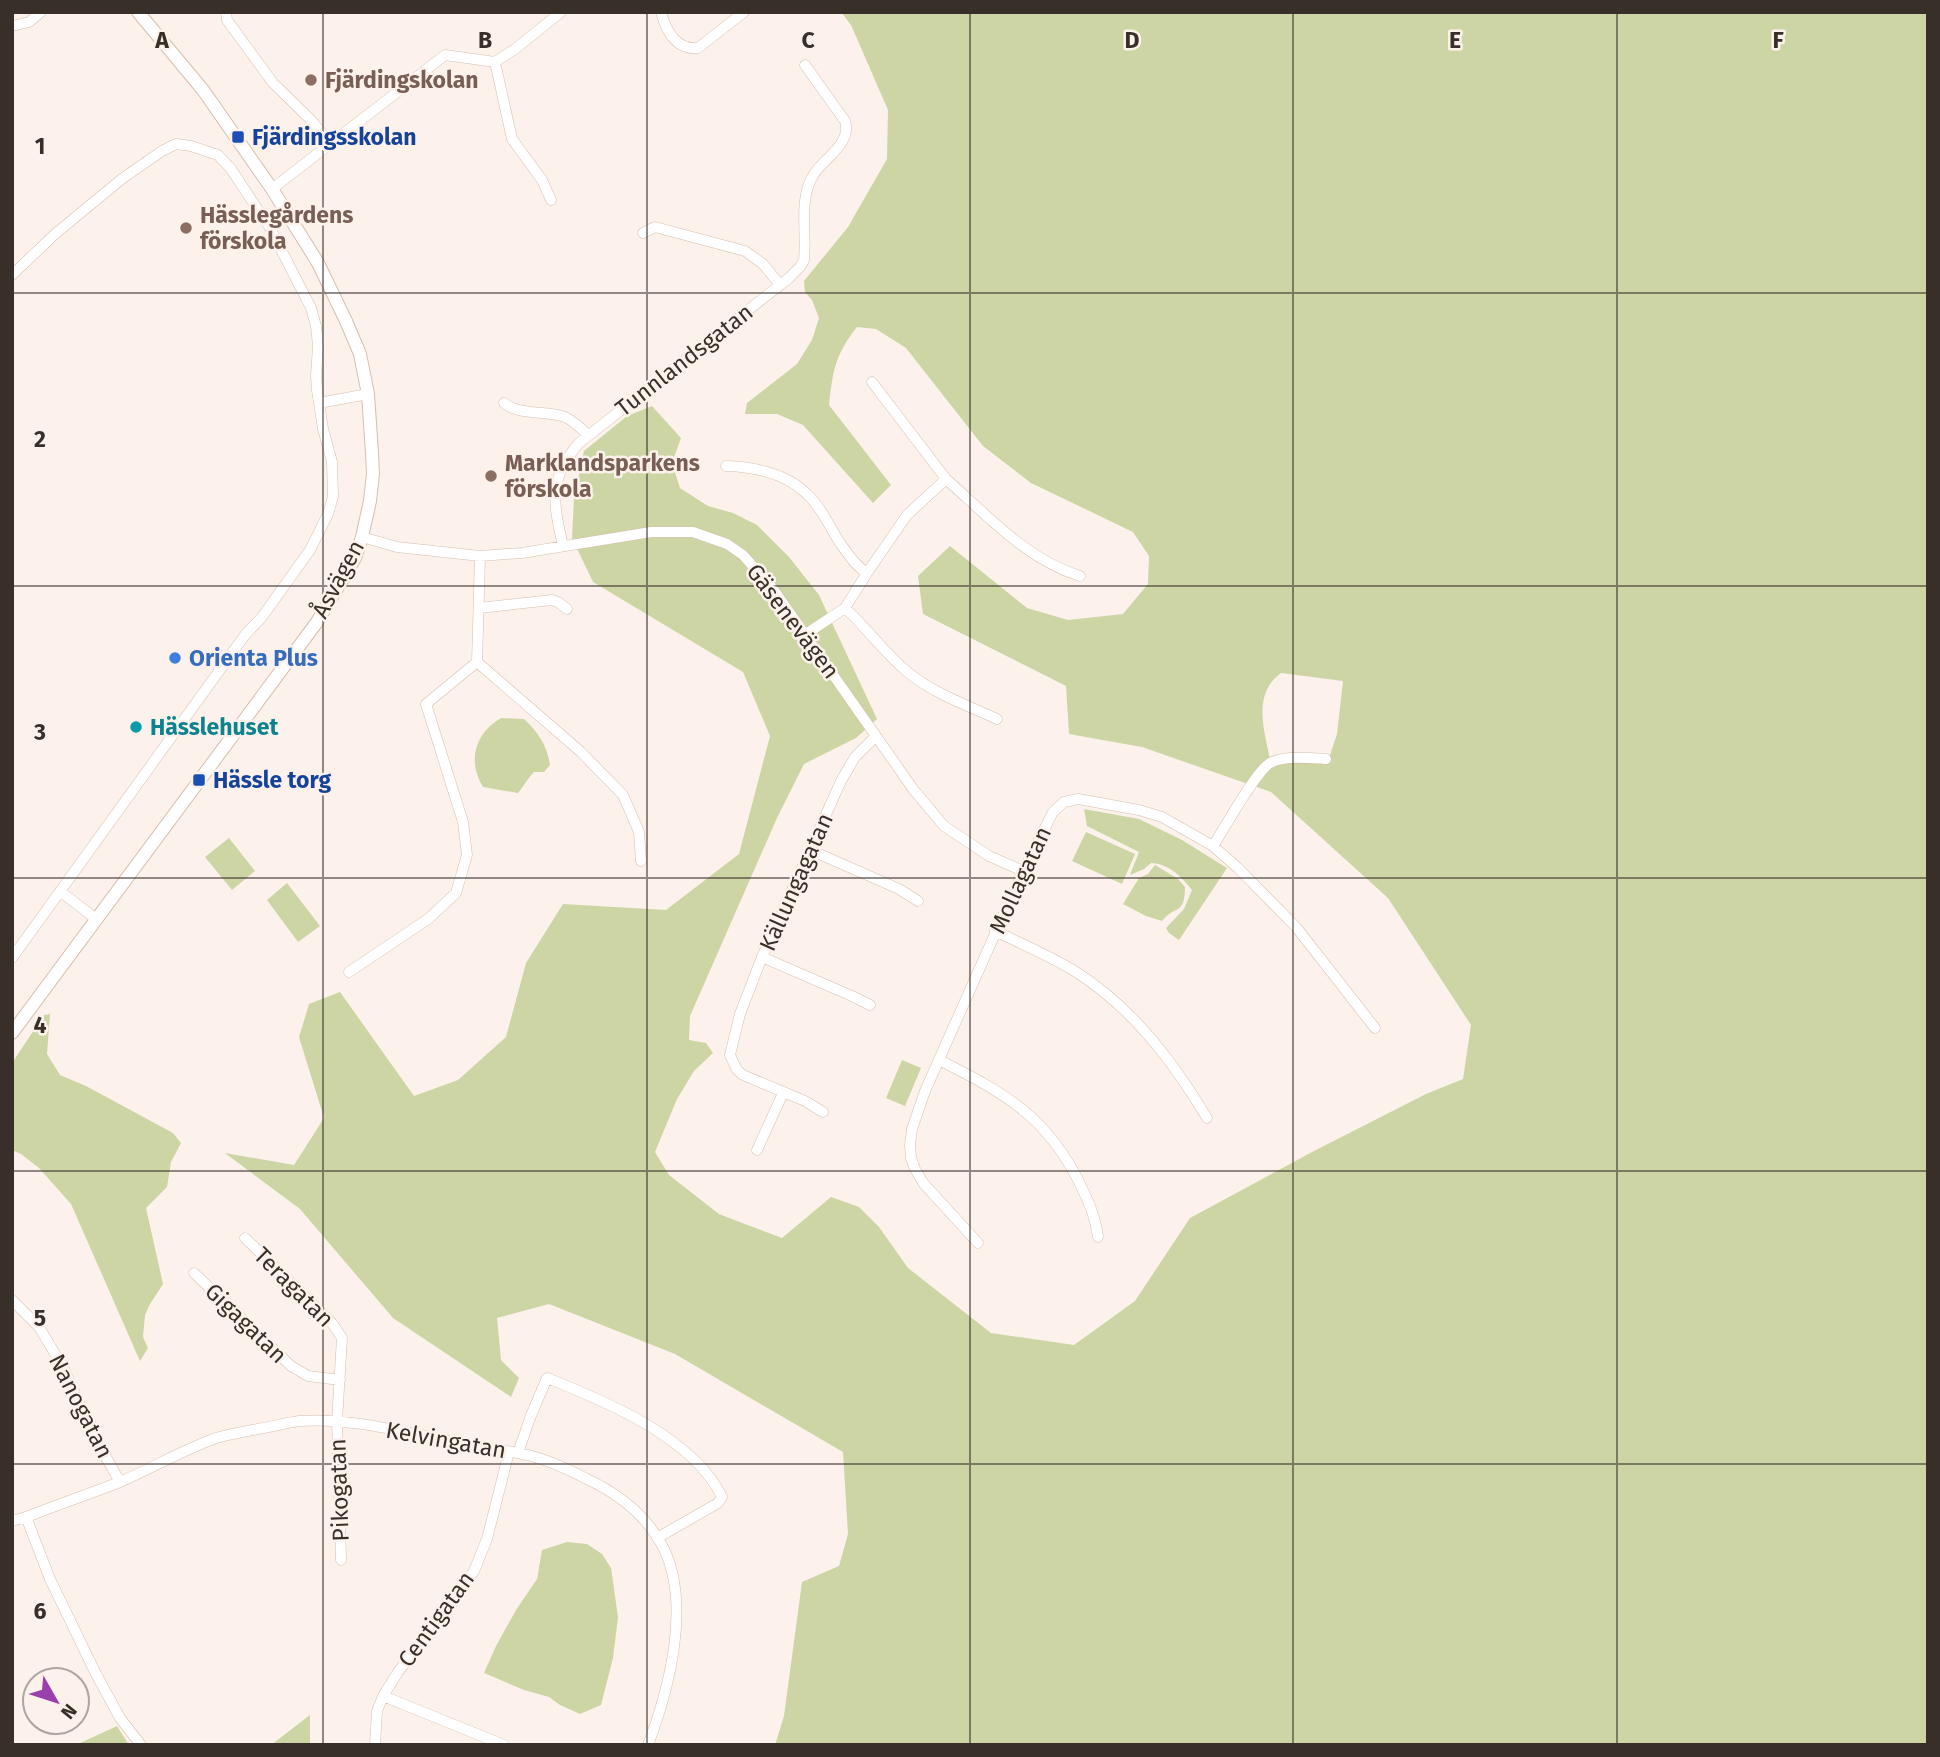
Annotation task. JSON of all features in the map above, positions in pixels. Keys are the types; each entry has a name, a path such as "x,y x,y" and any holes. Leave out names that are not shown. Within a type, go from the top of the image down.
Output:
{"street":[{"path":"12,26 29,22 41,12"},
{"name":"Åsvägen","path":"12,1033 317,622 355,558 370,501 373,474 368,394 360,354 346,321 318,263 272,188 203,90 138,12"},
{"path":"226,12 227,20 273,83 331,144"},
{"path":"272,188 445,55 495,62 561,12"},
{"path":"661,12 666,29 682,46 689,49 698,48 744,12"},
{"path":"495,62 512,139 542,180 551,200"},
{"name":"Tunnlandsgatan","path":"563,546 555,486 563,462 579,443 780,285 804,260 808,189 813,175 843,142 847,128 845,121 805,65"},
{"path":"12,275 55,234 162,150 176,144 218,155 231,169 270,228 311,308 318,346 316,376 319,403 334,478 333,497 328,514 314,542 277,597 245,635 12,958"},
{"path":"643,233 655,227 745,251 763,264 780,285"},
{"path":"872,382 946,479 1041,560 1080,576"},
{"path":"319,403 368,394"},
{"path":"504,403 511,409 564,417 588,435"},
{"path":"726,466 747,467 783,477 807,494 842,546 860,569 867,573"},
{"path":"806,634 845,608 907,515 946,479"},
{"name":"Gäsenevägen","path":"362,537 397,547 480,556 522,553 651,532 694,532 727,544 751,563 773,589 913,789 944,826 989,856 1023,871"},
{"path":"349,972 428,919 456,892 467,855 463,822 426,704 477,662 480,556"},
{"path":"479,608 552,600 567,609"},
{"path":"845,608 894,660 913,676 997,719"},
{"path":"477,662 581,752 624,794 639,832 641,861"},
{"name":"Källungagatan","path":"783,1093 737,1070 730,1055 733,1038 762,957 848,767 863,747 876,736"},
{"path":"1213,846 1256,777 1270,763 1299,757 1326,759"},
{"name":"Mollagatan","path":"978,1243 924,1184 915,1170 911,1158 912,1129 925,1091 1023,871 1053,812 1064,802 1078,799 1139,810 1162,817 1213,846 1296,928 1375,1028"},
{"path":"810,850 887,884 918,901"},
{"path":"60,891 96,919"},
{"path":"996,931 1075,971 1115,1000 1158,1047 1186,1083 1207,1118"},
{"path":"762,957 870,1005"},
{"path":"939,1060 987,1084 1045,1128 1070,1163 1094,1214 1098,1237"},
{"path":"757,1150 783,1093 805,1101 823,1112"},
{"name":"Teragatan","path":"245,1238 332,1323 342,1338 337,1421"},
{"name":"Gigagatan","path":"194,1273 291,1366 308,1376 340,1380"},
{"name":"Nanogatan","path":"12,1300 39,1327 63,1367 94,1436 120,1482"},
{"name":"Centigatan","path":"375,1745 377,1712 383,1696 474,1571 514,1452 547,1378 598,1399 645,1423 700,1466 722,1497 718,1503 657,1538"},
{"name":"Kelvingatan","path":"12,1521 120,1482 215,1439 298,1422 337,1421 514,1452 572,1471 602,1486 634,1510 665,1551 673,1578 676,1609 669,1676 648,1745"},
{"name":"Pikogatan","path":"337,1421 341,1560"},
{"path":"26,1517 50,1579 94,1672 120,1718 141,1745"},
{"path":"383,1696 504,1745"}],"green space":[{"path":"841,12 1928,12 1928,1745 775,1745 784,1716 802,1582 839,1566 848,1534 843,1452 675,1354 549,1304 497,1318 501,1360 519,1378 511,1397 393,1318 300,1209 225,1153 294,1165 324,1118 299,1037 309,1004 340,992 414,1096 458,1080 506,1037 526,963 563,904 666,910 739,854 770,736 743,672 593,582 572,538 574,498 584,451 627,416 652,406 681,438 672,463 680,488 708,506 733,513 757,525 789,557 819,595 877,719 856,738 804,764 777,818 690,1016 689,1040 706,1043 713,1053 694,1071 677,1099 655,1152 669,1175 719,1214 782,1238 831,1197 859,1207 879,1227 908,1268 991,1333 1074,1345 1135,1301 1190,1218 1314,1151 1426,1094 1463,1079 1471,1025 1388,898 1271,792 1142,747 1069,734 1066,686 923,614 918,576 950,546 1027,608 1068,620 1123,614 1148,584 1149,556 1133,532 1031,483 983,446 906,348 876,329 857,327 844,346 834,372 829,405 891,485 873,503 803,425 777,414 745,414 747,403 797,364 812,340 819,318 812,300 805,292 804,281 848,227 887,159 888,110 851,25","holes":["1281,673 1343,681 1337,734 1327,764 1301,761 1271,764 1262,715 1266,692 1272,682"]},
{"path":"501,718 524,719 541,739 549,758 550,765 544,772 534,772 518,793 483,787 475,767 476,748 480,740 485,731"},
{"path":"1084,809 1139,819 1182,840 1227,868 1179,940 1166,928 1184,909 1192,890 1174,872 1157,864 1151,863 1130,875 1139,852 1087,826"},
{"path":"1086,832 1135,854 1122,884 1072,861"},
{"path":"229,838 255,871 232,890 205,857"},
{"path":"1155,865 1178,879 1185,887 1181,906 1162,921 1123,904 1139,878 1148,874"},
{"path":"287,883 320,926 298,942 267,900"},
{"path":"50,1014 47,1054 60,1075 173,1133 181,1143 171,1162 167,1187 146,1208 163,1284 145,1315 143,1337 148,1348 140,1361 71,1204 39,1168 12,1150 12,1063 44,1015"},
{"path":"902,1060 921,1068 905,1106 886,1098"},
{"path":"567,1542 587,1544 602,1554 611,1568 618,1617 613,1658 601,1705 580,1714 549,1697 484,1673 516,1610 537,1579 542,1550"},
{"path":"310,1715 310,1745 271,1745"},
{"path":"117,1726 129,1745 76,1745"}],"place":[{"name":"Fjärdingskolan","path":"311,80"},
{"name":"Fjärdingsskolan","path":"238,137"},
{"name":"Hässlegårdens förskola","path":"186,228"},
{"name":"Marklandsparkens förskola","path":"491,476"},
{"name":"Orienta Plus","path":"175,658"},
{"name":"Hässlehuset","path":"136,727"},
{"name":"Hässle torg","path":"199,780"}]}
